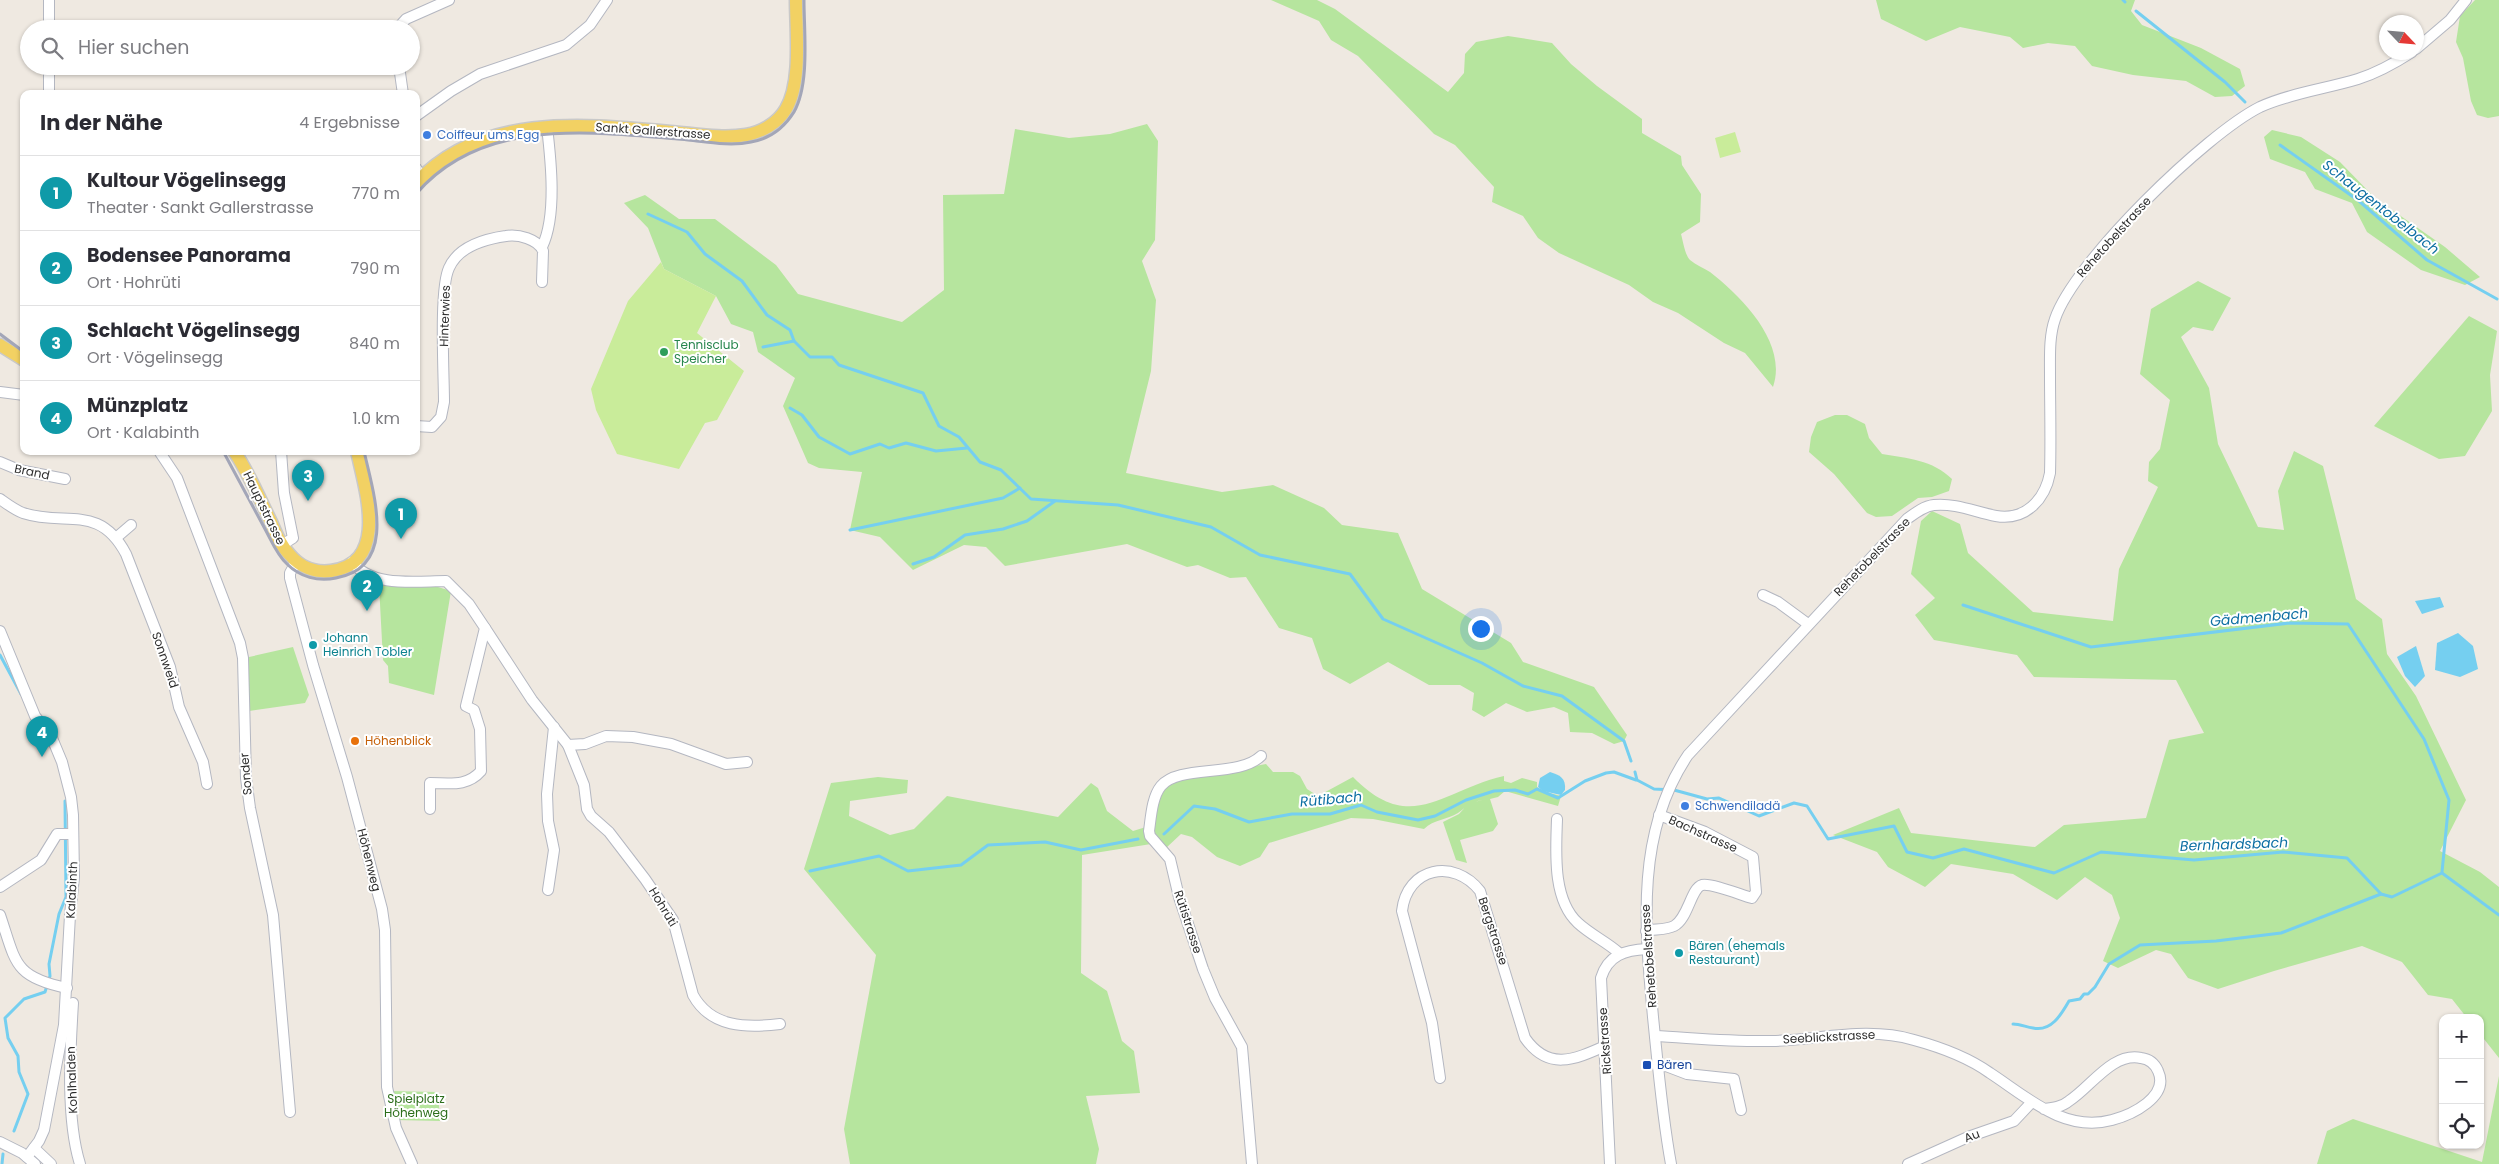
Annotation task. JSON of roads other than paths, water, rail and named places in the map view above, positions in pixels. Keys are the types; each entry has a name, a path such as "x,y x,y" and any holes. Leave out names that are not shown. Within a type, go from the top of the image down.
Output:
{"main road":[{"name":"Sankt Gallerstrasse","path":"420,175 452,155 490,136 547,127 607,126 733,136 760,131 778,119 790,99 795,74 796,0"},
{"path":"0,345 20,358"},
{"name":"Hauptstrasse","path":"236,455 282,545 296,562"},
{"path":"296,562 311,569 327,571 343,568 352,562 366,544 370,529 368,507 358,455"}],"street":[{"path":"49,0 49,20"},
{"path":"404,20 448,0"},
{"path":"420,113 451,91 480,74 566,45 590,25 608,0"},
{"path":"2424,42 2450,20 2466,0"},
{"name":"Rehetobelstrasse","path":"1671,1164 1658,1068 1647,949 1647,879 1659,815 1673,780 1688,755 1894,532 1919,510 1932,505 1944,505 1997,516 2008,516 2023,512 2038,502 2047,486 2050,473 2050,346 2055,318 2073,284 2104,245 2149,198 2213,138 2243,116 2299,93 2358,79 2398,60"},
{"path":"49,75 49,90"},
{"path":"400,75 402,90"},
{"path":"542,282 542,247 545,241 551,202 547,127"},
{"name":"Hinterwies","path":"420,426 432,427 440,417 444,402 444,295 446,276 453,261 475,244 500,237 513,235 526,238 542,247"},
{"path":"0,392 20,394"},
{"name":"Sonder","path":"162,455 178,478 240,643 243,658 246,778 250,808 273,916 290,1112"},
{"path":"281,455 284,493 292,538 282,545"},
{"name":"Brand","path":"0,462 19,470 65,479"},
{"path":"0,499 22,512 32,515 91,522 117,537 131,525"},
{"name":"Sonnweid","path":"117,537 126,554 170,667 179,706 203,762 207,784"},
{"name":"Höhenweg","path":"296,562 290,573 290,578 313,665 342,758 382,909 385,930 387,1082 391,1113 412,1164"},
{"name":"Hohrüti","path":"352,562 360,570 378,578 446,581 453,586 469,604 532,700 568,744 584,785 587,809 591,816 609,832 673,920 698,1004 706,1013 732,1024 752,1027 780,1024"},
{"path":"1763,595 1778,602 1808,624"},
{"path":"430,809 430,784 465,783 474,780 481,771 480,729 474,710 466,706 484,628"},
{"name":"Kalabinth","path":"0,631 35,716 52,738 62,762 71,797 69,834 74,877 64,1025 46,1120 42,1136 34,1148 31,1160"},
{"path":"548,890 554,850 548,821 547,794 554,727"},
{"path":"568,744 585,744 606,736 633,737 671,744 726,764 747,762"},
{"name":"Rütistrasse","path":"1252,1164 1242,1046 1215,998 1203,969 1179,897 1170,859 1150,836 1149,831 1155,798 1161,785 1180,776 1248,765 1261,756"},
{"name":"Bachstrasse","path":"1646,930 1673,927 1680,922 1697,888 1702,886 1711,886 1752,898 1756,892 1753,858 1705,832 1659,815"},
{"path":"1557,819 1556,854 1565,904 1577,922 1619,953 1630,949 1647,949"},
{"path":"0,887 41,860 57,834 69,834"},
{"name":"Bergstrasse","path":"1440,1078 1432,1023 1402,911 1408,890 1418,878 1438,871 1460,874 1468,878 1480,891 1525,1038 1533,1049 1542,1055 1570,1060 1605,1046"},
{"path":"0,915 22,970 33,978 67,993"},
{"name":"Rickstrasse","path":"1610,1164 1601,978 1608,964 1619,953"},
{"name":"Kohlhalden","path":"67,993 73,1003 71,1040 73,1105 76,1149 80,1164"},
{"name":"Seeblickstrasse","path":"1655,1036 1773,1041 1862,1033 1915,1040 1974,1063 2031,1103 2063,1118 2079,1122 2095,1123 2111,1120 2127,1115 2150,1101 2160,1084 2159,1072 2154,1064 2142,1058 2126,1058 2101,1073 2070,1101 2058,1107 2044,1109"},
{"path":"1658,1068 1666,1066 1687,1074 1728,1076 1734,1079 1741,1110"},
{"name":"Au","path":"1908,1164 1968,1138 2014,1121 2031,1103"},
{"path":"0,1142 31,1160"},
{"path":"34,1148 50,1164"}],"water":[{"path":"2440,597 2444,607 2422,614 2415,601"},
{"path":"2458,633 2473,646 2478,669 2460,677 2435,670 2437,643"},
{"path":"2416,646 2425,676 2415,687 2405,676 2397,657"},
{"path":"1550,772 1563,780 1565,790 1561,795 1543,791 1538,787 1540,778"}],"waterway":[{"name":"Schaugentobelbach","path":"2136,11 2225,82 2245,102"},
{"name":"Schaugentobelbach","path":"2280,145 2359,201 2427,260 2497,299"},
{"name":"Bernhardsbach","path":"648,214 687,232 705,254 742,281 767,315 790,330 794,341 810,357 832,357 839,365 923,393 939,426 959,437 980,462 1001,470 1031,499 1118,505 1211,527 1260,555 1350,574 1383,619 1482,663 1523,686 1562,696 1624,741 1631,761"},
{"path":"763,347 794,341"},
{"path":"790,408 802,415 819,437 850,454 880,444 889,448 906,443 936,451 967,448"},
{"path":"850,530 1003,498 1020,488"},
{"path":"913,564 934,557 965,535 1003,529 1027,521 1055,501"},
{"name":"Gädmenbach","path":"1963,605 2091,647 2289,623 2348,624 2424,739 2449,800 2442,872"},
{"path":"0,655 21,694"},
{"name":"Rütibach","path":"1164,834 1194,806 1215,809 1249,822 1292,814 1330,814 1361,805 1377,812 1418,820 1435,816 1466,800 1494,791 1515,790 1528,794 1537,789 1558,798 1585,781 1606,773 1614,772 1636,780"},
{"name":"Bernhardsbach","path":"1635,772 1637,780 1654,789 1674,790 1707,799 1719,798 1759,816 1794,803 1807,806 1828,839 1894,826 1907,852 1933,858 1964,849 2054,873 2101,852 2194,860 2283,852 2347,858 2381,894 2392,897 2442,873 2499,915"},
{"path":"14,1131 28,1094 19,1072 18,1056 8,1038 5,1018 24,999 45,992 50,976 49,964 59,914 66,897 65,801"},
{"name":"Rütibach","path":"810,871 879,856 908,871 961,865 988,845 1045,842 1081,850 1138,839"},
{"path":"2013,1024 2039,1029 2050,1025 2059,1017 2069,1001 2080,999 2095,987 2109,964 2140,945 2216,941 2281,933 2381,894"},
{"path":"2,1164 3,1154"}],"railway":[{"path":"420,190 443,169 472,152 504,141 538,135 609,134 734,144 758,141 781,128 794,112 799,100 805,58 804,0"},
{"path":"0,334 20,349"},
{"path":"225,455 280,556 298,572 316,579 336,578 356,571 368,559 375,544 377,526 376,506 365,455"}],"place":[{"name":"Coiffeur ums Egg","path":"427,135"},
{"name":"Tennisclub Speicher","path":"664,352"},
{"name":"Schlacht Vögelinsegg","path":"308,501"},
{"name":"Kultour Vögelinsegg","path":"401,539"},
{"name":"Bodensee Panorama","path":"367,611"},
{"name":"Johann Heinrich Tobler","path":"313,645"},
{"name":"Höhenblick","path":"355,741"},
{"name":"Münzplatz","path":"42,757"},
{"name":"Schwendiladä","path":"1685,806"},
{"name":"Bären (ehemals Restaurant)","path":"1679,953"},
{"name":"Bären","path":"1647,1065"}],"park label":[{"name":"Spielplatz Höhenweg","path":"416,1106"}]}
